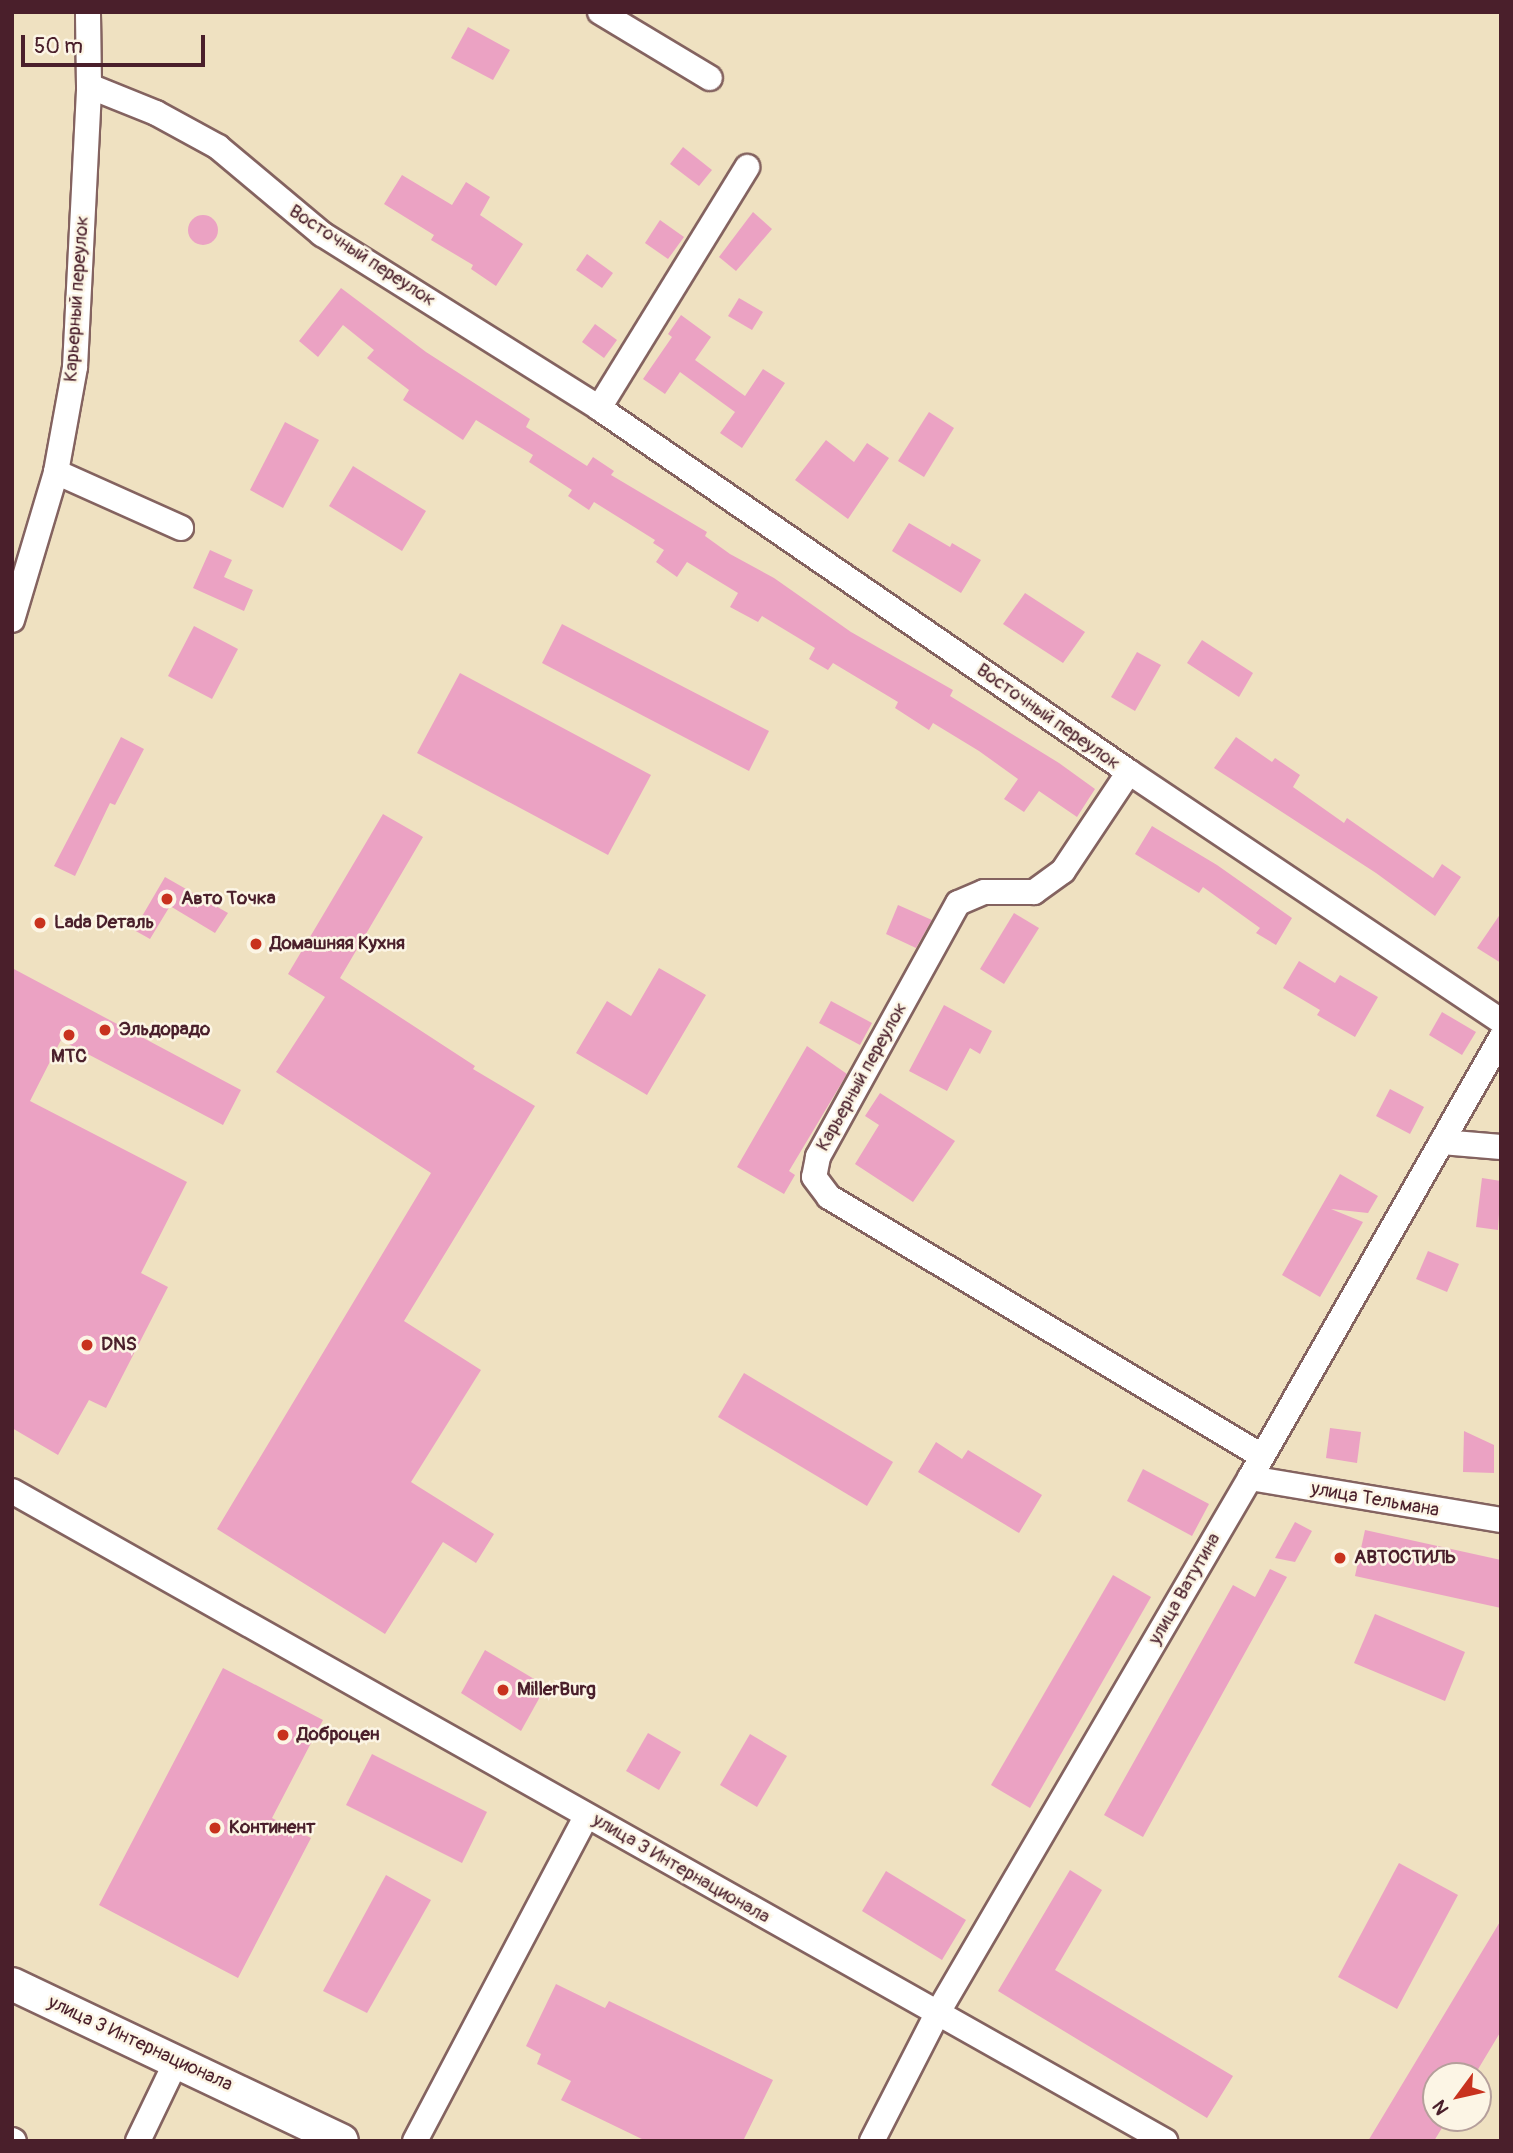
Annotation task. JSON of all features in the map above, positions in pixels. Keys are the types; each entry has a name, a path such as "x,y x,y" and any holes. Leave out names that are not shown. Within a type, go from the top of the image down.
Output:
{"main road":[{"name":"улица 3 Интернационала","path":"12,1984 177,2060 342,2141"}],"street":[{"name":"Карьерный переулок","path":"12,620 56,472 75,367 89,86 88,12"},
{"path":"600,12 710,79"},
{"name":"Восточный переулок","path":"89,86 156,113 218,148 322,234 599,408 1129,772 1501,1021"},
{"path":"599,408 747,167"},
{"path":"56,472 181,528"},
{"name":"Карьерный переулок","path":"1129,772 1063,871 1034,892 984,892 958,903 818,1157 814,1177 829,1197 1262,1456"},
{"name":"улица Ватутина","path":"872,2141 937,2014 1250,1478 1501,1038"},
{"path":"1442,1142 1501,1147"},
{"name":"улица Тельмана","path":"1250,1478 1498,1522"},
{"name":"улица 3 Интернационала","path":"12,1491 1165,2141"},
{"path":"415,2141 586,1816"},
{"path":"138,2141 177,2060"}],"building":[{"path":"468,27 510,50 493,80 451,58"},
{"path":"683,147 712,170 699,186 670,164"},
{"path":"402,175 452,205 466,182 490,197 480,215 523,244 496,286 471,269 473,265 431,240 434,235 384,204"},
{"path":"753,212 772,229 736,271 719,257"},
{"path":"203,215 209,216 217,224 217,236 209,244 203,245 197,244 189,236 188,230 189,224 197,216"},
{"path":"660,220 684,237 668,259 645,243"},
{"path":"587,254 613,273 602,288 576,270"},
{"path":"341,288 426,352 530,419 526,427 587,466 593,457 614,471 611,475 707,532 705,536 730,554 774,578 851,632 953,690 950,696 1059,763 1095,789 1077,817 1039,791 1024,812 1004,799 1018,779 933,723 929,730 895,708 898,702 833,663 828,670 809,659 815,648 762,616 758,622 730,607 738,593 687,562 677,577 656,562 664,550 653,543 655,540 594,502 589,510 568,496 572,490 529,462 533,455 476,420 463,440 403,400 409,390 367,358 374,350 343,325 318,357 299,341"},
{"path":"739,298 763,312 752,330 728,316"},
{"path":"681,315 711,337 695,360 745,396 763,369 785,383 742,448 720,433 735,412 680,372 665,394 643,379 672,337 668,334"},
{"path":"595,324 617,340 604,358 582,342"},
{"path":"929,412 954,428 924,477 898,461"},
{"path":"285,422 319,440 283,508 250,490"},
{"path":"826,440 854,462 867,443 889,458 848,519 795,480"},
{"path":"353,466 426,511 402,551 329,506"},
{"path":"909,523 950,547 952,543 981,560 961,593 892,551"},
{"path":"210,550 232,560 224,577 253,590 244,611 193,588"},
{"path":"1025,593 1085,632 1063,663 1003,624"},
{"path":"562,624 769,731 749,771 542,663"},
{"path":"194,626 238,649 212,699 168,676"},
{"path":"1202,640 1253,673 1239,697 1187,663"},
{"path":"1137,652 1161,665 1135,711 1111,697"},
{"path":"460,673 651,775 608,855 417,753"},
{"path":"121,737 144,749 115,805 110,803 75,876 54,866"},
{"path":"1236,737 1272,762 1275,758 1300,775 1293,787 1344,823 1347,818 1433,878 1442,864 1461,877 1435,916 1376,873 1214,768"},
{"path":"383,814 423,837 340,978 475,1066 473,1069 535,1106 404,1321 481,1370 411,1482 494,1534 476,1563 443,1542 385,1634 217,1529 431,1173 276,1072 325,997 288,974"},
{"path":"1152,826 1217,865 1292,918 1276,945 1256,933 1260,928 1203,887 1199,893 1135,854"},
{"path":"165,877 228,913 215,933 170,906 150,939 134,930"},
{"path":"898,905 932,920 916,948 886,934"},
{"path":"1014,913 1039,928 1004,984 980,969"},
{"path":"1501,913 1501,963 1477,948"},
{"path":"1299,961 1335,983 1340,975 1378,997 1355,1037 1317,1015 1320,1010 1283,988"},
{"path":"12,968 241,1090 223,1125 61,1040 30,1101 187,1182 141,1273 168,1287 106,1408 89,1400 58,1455 12,1428"},
{"path":"659,968 706,995 647,1095 576,1053 607,1001 631,1016"},
{"path":"831,1001 872,1023 860,1045 819,1023"},
{"path":"944,1005 992,1031 980,1054 970,1048 947,1091 909,1071"},
{"path":"1442,1012 1476,1032 1462,1055 1429,1035"},
{"path":"807,1046 847,1074 789,1171 795,1175 784,1194 737,1167"},
{"path":"1390,1089 1424,1107 1410,1134 1376,1116"},
{"path":"880,1093 955,1141 913,1202 855,1164 879,1125 865,1116"},
{"path":"1340,1174 1378,1196 1368,1213 1331,1209 1363,1222 1320,1297 1282,1275"},
{"path":"1482,1178 1501,1181 1498,1230 1476,1227"},
{"path":"1428,1251 1459,1264 1447,1292 1416,1279"},
{"path":"744,1373 893,1462 867,1506 718,1417"},
{"path":"1330,1428 1361,1432 1357,1463 1326,1458"},
{"path":"1464,1431 1494,1445 1494,1473 1463,1472"},
{"path":"936,1442 962,1459 968,1450 1042,1495 1019,1533 918,1472"},
{"path":"1143,1469 1209,1504 1192,1536 1127,1501"},
{"path":"1295,1522 1312,1531 1295,1562 1275,1558"},
{"path":"1365,1530 1501,1560 1501,1608 1355,1576"},
{"path":"1270,1569 1287,1577 1143,1837 1104,1815 1233,1585 1255,1597"},
{"path":"1113,1575 1151,1597 1030,1808 991,1785"},
{"path":"1375,1614 1465,1652 1445,1701 1354,1663"},
{"name":"MillerBurg","path":"485,1650 546,1686 521,1731 461,1693"},
{"name":"Континент","path":"223,1668 323,1720 272,1818 311,1838 238,1978 99,1905"},
{"path":"648,1733 681,1752 659,1790 626,1771"},
{"path":"750,1734 787,1756 757,1807 720,1785"},
{"path":"372,1754 487,1812 462,1863 346,1805"},
{"path":"1399,1863 1458,1895 1397,2009 1338,1977"},
{"path":"1070,1870 1102,1890 1055,1970 1233,2076 1207,2118 998,1991"},
{"path":"886,1871 966,1920 942,1960 862,1911"},
{"path":"386,1875 431,1900 367,2013 323,1991"},
{"path":"1501,1920 1501,2031 1482,2062 1422,2062 1422,2132 1439,2132 1434,2141 1368,2141"},
{"path":"556,1984 605,2008 609,2001 773,2080 743,2141 646,2141 561,2100 571,2081 537,2064 541,2054 526,2046"}],"place":[{"name":"Авто Точка","path":"167,899"},
{"name":"Lada Dеталь","path":"40,923"},
{"name":"Домашняя Кухня","path":"256,944"},
{"name":"Эльдорадо","path":"105,1030"},
{"name":"МТС","path":"69,1035"},
{"name":"DNS","path":"87,1345"},
{"name":"АВТОСТИЛЬ","path":"1340,1558"},
{"name":"MillerBurg","path":"503,1690"},
{"name":"Доброцен","path":"283,1735"},
{"name":"Континент","path":"215,1828"}]}
